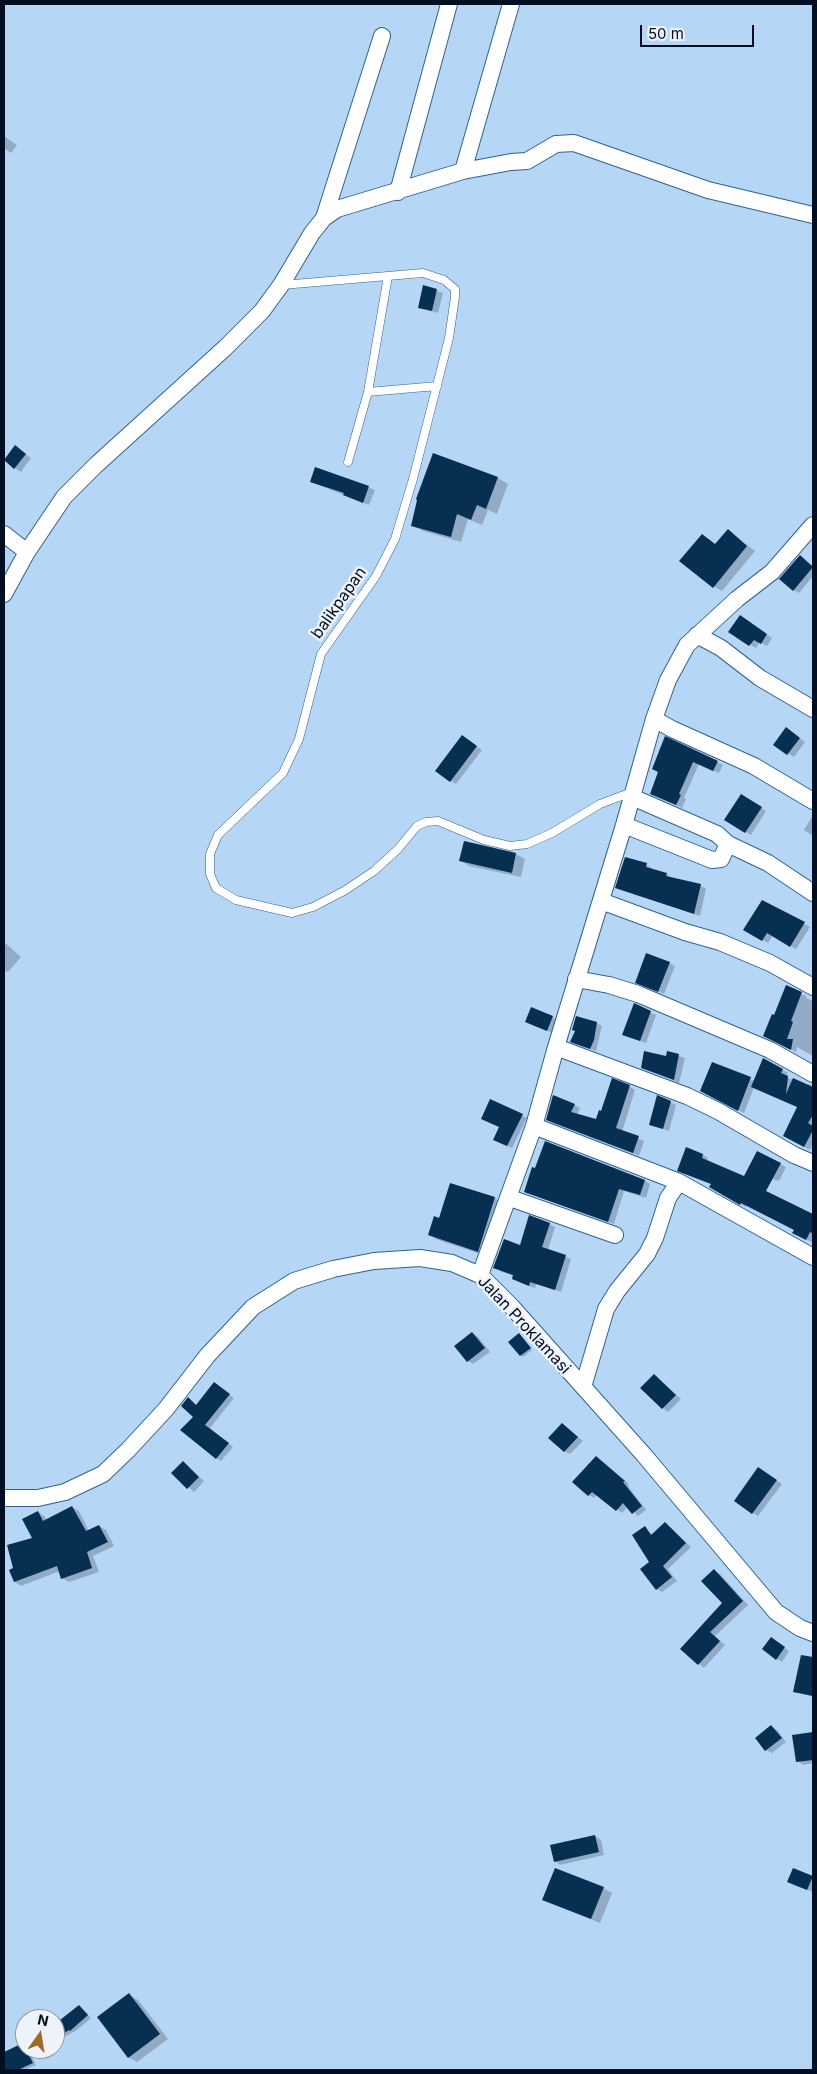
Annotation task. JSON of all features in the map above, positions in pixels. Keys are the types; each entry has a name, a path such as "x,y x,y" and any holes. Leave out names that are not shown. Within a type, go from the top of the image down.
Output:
{"street":[{"path":"398,192 449,4"},
{"path":"463,171 511,4"},
{"path":"324,218 382,36"},
{"path":"4,594 27,552 64,497 183,384 225,348 262,311 281,285 312,233 324,218 337,209 463,171 511,162 528,161 556,144 574,143 708,190 813,215"},
{"path":"480,1274 510,1198 534,1126 576,979 602,901 654,719 668,680 687,645 737,598 772,572 813,526"},
{"path":"4,534 27,552"},
{"path":"697,635 721,648 760,678 813,708"},
{"path":"654,719 754,766 813,801"},
{"path":"633,794 717,834 728,844 768,863 813,893"},
{"path":"624,825 712,860 721,859 728,844"},
{"path":"602,901 685,932 720,942 770,963 813,987"},
{"path":"576,979 609,985 638,994 770,1050 813,1074"},
{"path":"556,1047 687,1096 718,1111 794,1155 813,1163"},
{"path":"534,1126 678,1182 813,1257"},
{"path":"583,1386 606,1309 617,1291 647,1254 655,1238 668,1198 678,1182"},
{"path":"510,1198 615,1235"},
{"name":"Jalan Proklamasi","path":"4,1498 38,1498 65,1492 103,1474 166,1409 207,1356 253,1307 294,1281 333,1269 366,1263 420,1258 452,1263 480,1274 644,1455 776,1612 800,1628 813,1633"}],"lane":[{"name":"balikpapan","path":"281,285 423,273 444,280 455,289 449,338 413,479 394,539 376,576 321,654 299,740 283,773 218,835 210,854 210,874 216,888 236,900 292,913 313,907 344,891 374,871 398,849 417,826 426,822 438,821 450,824 484,840 510,846 527,844 552,833 600,804 633,794"},
{"path":"348,462 368,392 388,276"},
{"path":"368,392 437,386"}],"building":[{"path":"423,285 437,289 432,311 418,308"},
{"path":"15,445 26,454 14,469 4,460"},
{"path":"433,453 498,477 486,509 477,505 471,520 457,514 451,537 411,526 416,499"},
{"path":"315,467 369,486 363,503 343,495 344,493 310,482"},
{"path":"728,529 747,546 713,588 679,561 702,534 715,544"},
{"path":"800,555 813,567 793,591 779,579"},
{"path":"740,615 767,634 761,644 754,640 749,646 728,632"},
{"path":"786,727 800,738 787,755 773,745"},
{"path":"462,735 477,746 450,782 435,771"},
{"path":"665,736 718,761 713,771 693,762 676,805 650,794 658,772 652,769"},
{"path":"741,794 762,807 745,833 724,820"},
{"path":"464,841 516,853 512,873 459,861"},
{"path":"625,857 647,863 646,867 667,873 666,876 701,884 694,914 615,888"},
{"path":"762,900 805,922 790,947 767,933 762,941 743,930"},
{"path":"646,953 670,962 658,992 635,983"},
{"path":"786,985 802,992 791,1021 793,1022 787,1039 793,1039 791,1050 763,1036"},
{"path":"634,1003 651,1011 640,1041 622,1035"},
{"path":"531,1007 553,1016 547,1031 525,1022"},
{"path":"576,1016 597,1022 594,1040 590,1049 570,1042 575,1031 572,1030"},
{"path":"644,1051 666,1056 667,1051 679,1054 674,1080 641,1068"},
{"path":"763,1058 783,1069 781,1073 788,1076 786,1094 793,1078 813,1087 813,1115 808,1123 813,1126 813,1130 804,1147 783,1136 797,1107 751,1087"},
{"path":"712,1062 751,1077 738,1111 700,1091"},
{"path":"612,1078 630,1085 616,1128 639,1136 633,1153 546,1120 553,1095 575,1104 571,1112 596,1119 599,1110 601,1111"},
{"path":"657,1095 671,1101 663,1129 649,1125"},
{"path":"490,1099 523,1114 507,1146 493,1140 499,1127 481,1119"},
{"path":"545,1141 645,1180 640,1195 619,1189 608,1222 524,1192 532,1167 535,1168"},
{"path":"686,1147 703,1154 702,1158 744,1176 757,1151 781,1163 766,1191 813,1214 813,1234 810,1232 806,1240 792,1233 794,1230 741,1203 740,1205 709,1187 711,1184 677,1171"},
{"path":"450,1183 495,1197 478,1252 428,1235 434,1216 439,1218"},
{"path":"529,1215 550,1223 542,1247 566,1255 555,1290 530,1282 529,1286 512,1279 513,1275 493,1268 504,1239 520,1245"},
{"path":"472,1332 485,1348 467,1362 454,1346"},
{"path":"519,1333 531,1348 520,1356 508,1342"},
{"path":"654,1374 676,1395 662,1409 640,1388"},
{"path":"214,1382 230,1394 205,1425 229,1443 216,1459 180,1430 193,1417 181,1406 188,1397 196,1405"},
{"path":"562,1423 578,1437 564,1452 548,1438"},
{"path":"596,1456 625,1481 623,1482 642,1506 632,1514 623,1503 616,1511 592,1492 588,1496 572,1482"},
{"path":"183,1461 199,1477 187,1489 171,1473"},
{"path":"758,1467 777,1480 752,1514 734,1501"},
{"path":"72,1506 86,1531 99,1525 108,1542 87,1552 92,1568 61,1579 57,1566 14,1582 9,1570 13,1568 7,1545 32,1538 22,1519 38,1511 43,1521"},
{"path":"665,1522 686,1543 663,1566 672,1577 656,1590 640,1569 649,1562 632,1535 645,1526 651,1535"},
{"path":"714,1569 743,1601 710,1632 720,1641 698,1665 680,1649 722,1603 701,1581"},
{"path":"771,1637 785,1647 776,1660 762,1649"},
{"path":"801,1655 813,1657 813,1696 793,1692"},
{"path":"771,1725 782,1738 765,1751 755,1738"},
{"path":"813,1732 813,1760 796,1762 792,1735"},
{"path":"595,1835 599,1852 554,1862 550,1845"},
{"path":"555,1868 604,1887 591,1919 542,1900"},
{"path":"793,1868 813,1876 807,1890 787,1882"},
{"path":"129,1993 160,2034 128,2058 97,2017"},
{"path":"79,2005 88,2015 70,2031 65,2033 65,2016"},
{"path":"15,2047 15,2059 31,2059 33,2063 18,2070 4,2070 4,2052"}]}
